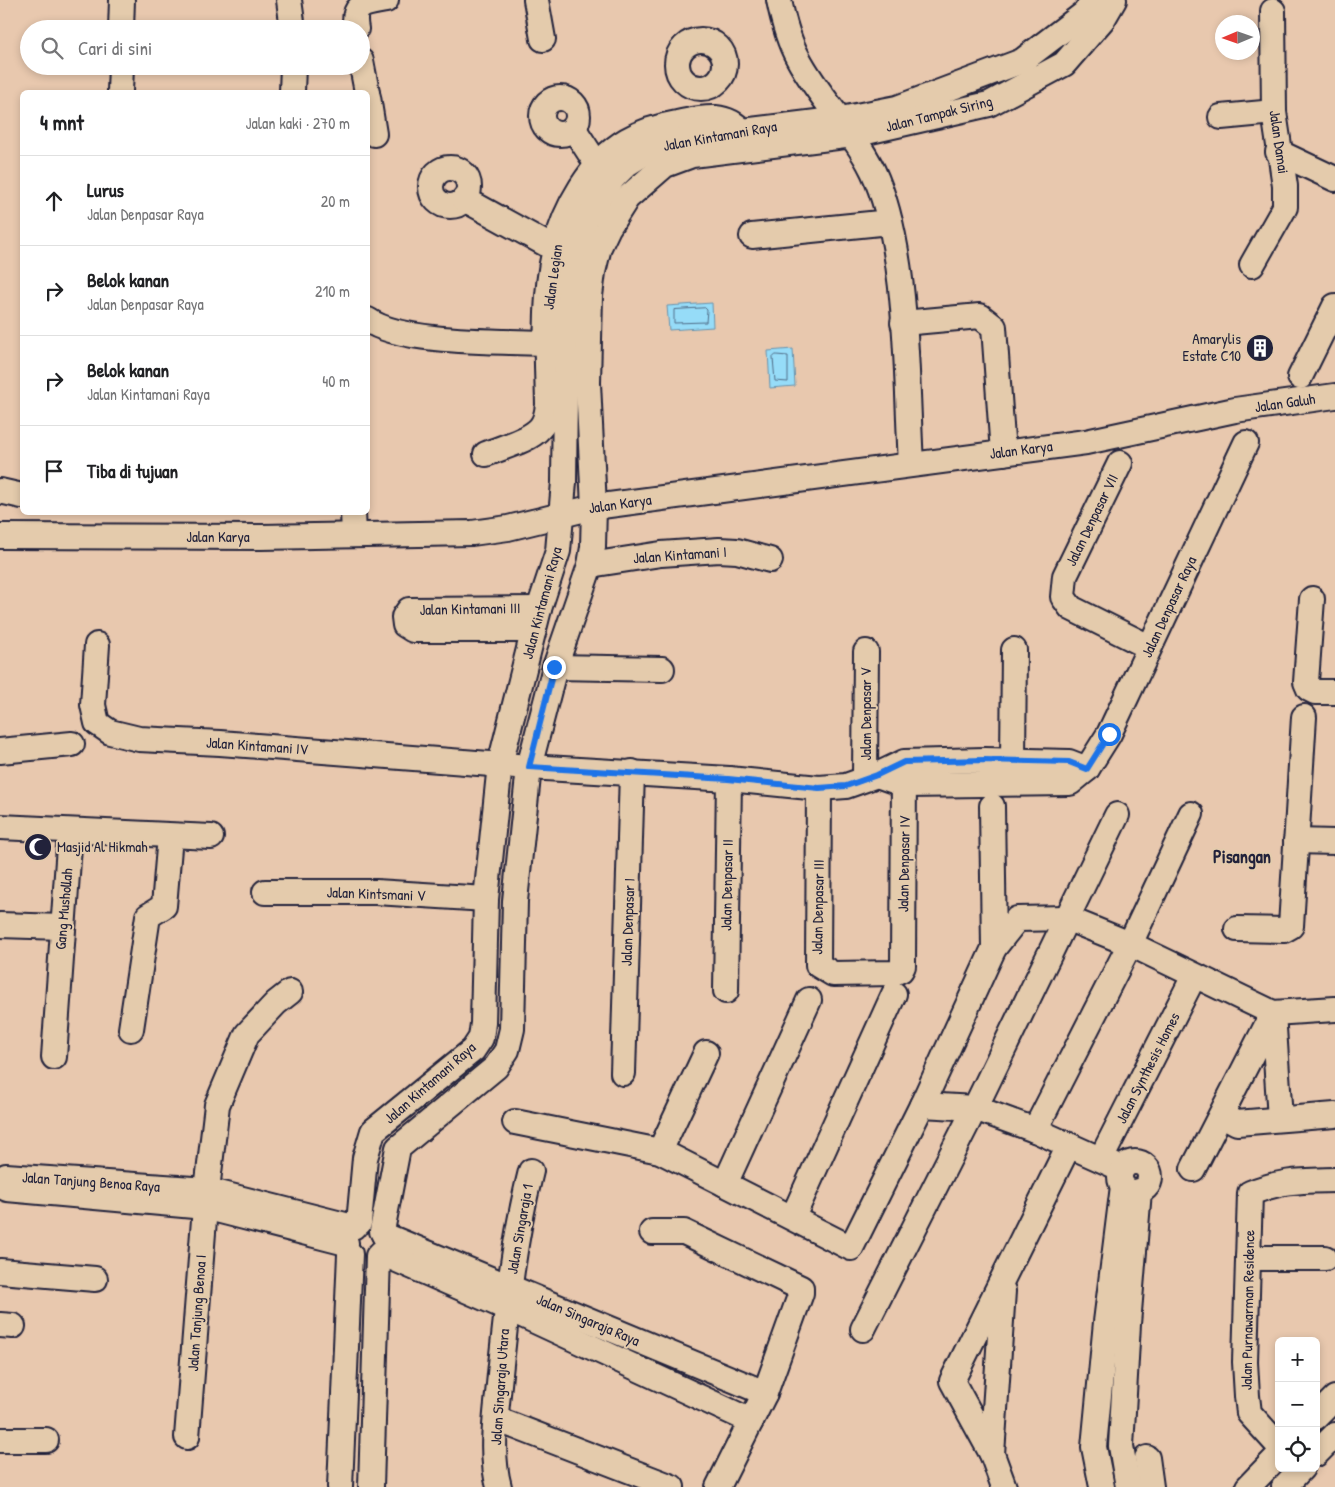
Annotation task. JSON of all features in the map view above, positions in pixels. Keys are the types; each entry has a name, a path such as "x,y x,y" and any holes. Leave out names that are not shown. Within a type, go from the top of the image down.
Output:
{"street":[{"path":"121,20 122,0"},
{"path":"289,0 292,20"},
{"path":"354,20 357,9 364,4 386,0"},
{"path":"536,0 543,39"},
{"path":"779,0 786,30 797,57 817,90 847,127 874,172 890,222 903,323 911,464"},
{"name":"Jalan Tampak Siring","path":"847,127 1022,61 1086,13 1092,0"},
{"name":"Jalan Tampak Siring","path":"748,139 847,127 989,104 1064,64 1103,19 1114,0"},
{"name":"Jalan Damai","path":"1252,265 1285,207 1285,186 1278,152 1274,112 1273,11"},
{"path":"120,75 120,90"},
{"path":"292,90 293,75"},
{"path":"364,75 367,90"},
{"path":"701,88 708,117"},
{"path":"370,109 374,134"},
{"path":"1221,117 1274,112"},
{"name":"Jalan Legian","path":"486,454 531,435 541,427 548,405 547,343 549,289 555,249 570,207 598,166 626,141 645,131 708,117 724,118 748,139"},
{"path":"574,129 598,166"},
{"name":"Jalan Kintamani Raya","path":"371,1487 381,1244 398,1148 496,1067 507,1050 512,1029 515,901 529,767 554,667 590,565 594,507 588,383 590,296 599,247 608,228 627,198 665,165 748,139"},
{"name":"Jalan Kintamani Raya","path":"340,1487 352,1237 365,1158 373,1131 473,1050 480,1038 483,1023 486,900 500,764 537,620 558,550 562,514 571,289 578,249 586,225 598,200 613,178 638,156 675,141 748,139"},
{"path":"1278,152 1335,179"},
{"path":"464,199 555,249"},
{"path":"752,236 890,222"},
{"path":"1300,377 1335,306"},
{"path":"903,323 980,316 994,327 1003,453"},
{"path":"370,321 390,330 432,336 547,343"},
{"name":"Jalan Galuh","path":"1235,410 1335,396"},
{"name":"Jalan Karya","path":"0,536 261,537 354,524 472,532 508,528 594,507 1086,442 1235,410"},
{"name":"Jalan Denpasar Raya","path":"904,773 1070,783 1087,769 1109,734 1246,443"},
{"name":"Jalan Denpasar VII","path":"1120,463 1065,576 1063,597 1071,608 1149,648"},
{"path":"0,491 20,496"},
{"name":"Jalan Kintamani I","path":"590,565 661,554 719,550 737,551 770,560"},
{"path":"1312,599 1306,682 1309,689 1315,692 1335,692"},
{"name":"Jalan Kintamani III","path":"404,617 409,610 537,620"},
{"name":"Jalan Kintamani IV","path":"96,645 92,705 97,723 110,732 139,739 220,743 500,764"},
{"path":"1012,760 1014,650"},
{"name":"Jalan Denpasar V","path":"866,652 871,776"},
{"path":"554,667 662,669"},
{"path":"1237,929 1284,930 1291,926 1304,718"},
{"path":"0,751 72,744"},
{"name":"Jalan Denpasar Raya","path":"871,776 1012,760 1069,762 1087,769"},
{"path":"500,764 728,779 819,788 846,786 871,776"},
{"name":"Jalan Denpasar I","path":"623,1073 632,772"},
{"name":"Jalan Denpasar IV","path":"903,966 904,773"},
{"name":"Jalan Denpasar II","path":"726,992 728,779"},
{"name":"Jalan Denpasar III","path":"819,788 818,965 833,974 894,973 903,966"},
{"path":"992,806 994,948"},
{"path":"1035,1130 1130,944 1191,814"},
{"path":"863,1329 975,1108 1117,815"},
{"path":"0,827 70,832 211,837"},
{"name":"Gang Mushollah","path":"54,1057 70,832"},
{"path":"131,1029 148,916 164,906 170,836"},
{"path":"1296,841 1335,842"},
{"name":"Jalan Kintsmani V","path":"265,892 376,892 486,900"},
{"path":"993,894 1018,919 1066,918 1130,944 1273,1013 1335,1009"},
{"path":"515,1122 660,1151 851,1248 922,1105 994,948 1018,919"},
{"path":"0,925 62,927"},
{"name":"Jalan Synthesis Homes","path":"1121,1176 1194,976"},
{"name":"Jalan Tanjung Benoa I","path":"187,1437 206,1199 217,1105 247,1034 276,1003 290,992"},
{"path":"793,1217 894,994"},
{"path":"725,1184 810,1000"},
{"path":"1193,1169 1222,1116 1273,1013"},
{"path":"1273,1013 1280,1119"},
{"path":"473,1050 496,1067"},
{"path":"660,1151 706,1053"},
{"path":"922,1105 975,1108 1035,1130 1069,1145 1121,1176 1117,1323 1121,1446 1128,1487"},
{"path":"1222,1116 1237,1122 1335,1115"},
{"path":"1004,1487 992,1454 952,1381 1004,1280 1069,1145"},
{"name":"Jalan Singaraja 1","path":"508,1298 521,1209 531,1171"},
{"name":"Jalan Tanjung Benoa Raya","path":"206,1199 7,1189 2,1186 2,1182 6,1176 206,1199 352,1237"},
{"name":"Jalan Purnawarman Residence","path":"1275,1442 1249,1413 1245,1362 1250,1193 1276,1183 1304,1180 1335,1180"},
{"name":"Jalan Singaraja Raya","path":"352,1237 372,1223 381,1244 508,1298 657,1349 764,1393"},
{"path":"652,1232 684,1232 801,1288 801,1293 764,1393 718,1487"},
{"path":"352,1237 364,1261 381,1244"},
{"path":"1248,1258 1325,1258"},
{"path":"0,1271 95,1279"},
{"path":"992,1454 1004,1280"},
{"name":"Jalan Singaraja Raya","path":"508,1298 645,1372 751,1421"},
{"name":"Jalan Singaraja Utara","path":"499,1487 495,1471 496,1419 508,1298"},
{"path":"1102,1487 1094,1447 1117,1323"},
{"path":"645,1372 657,1349"},
{"path":"1320,1413 1335,1398"},
{"path":"496,1419 672,1487"},
{"path":"1320,1450 1335,1435"},
{"path":"0,1440 46,1440"},
{"path":"1094,1447 1121,1446"},
{"path":"1146,1458 1151,1487"},
{"path":"1248,1487 1275,1459"},
{"path":"1284,1487 1298,1472"}],"water":[{"path":"712,303 713,327 669,330 667,306"},
{"path":"793,349 795,386 770,388 768,351"}],"place":[{"name":"Amarylis Estate C10","path":"1260,348"},
{"name":"Masjid Al Hikmah","path":"38,847"}],"district":[{"name":"Pisangan","path":"1242,857"}],"route":[{"path":"554,667 529,767 632,772 819,788 846,786 866,777 877,775 904,762 984,760 1069,762 1087,769 1109,734"}]}
